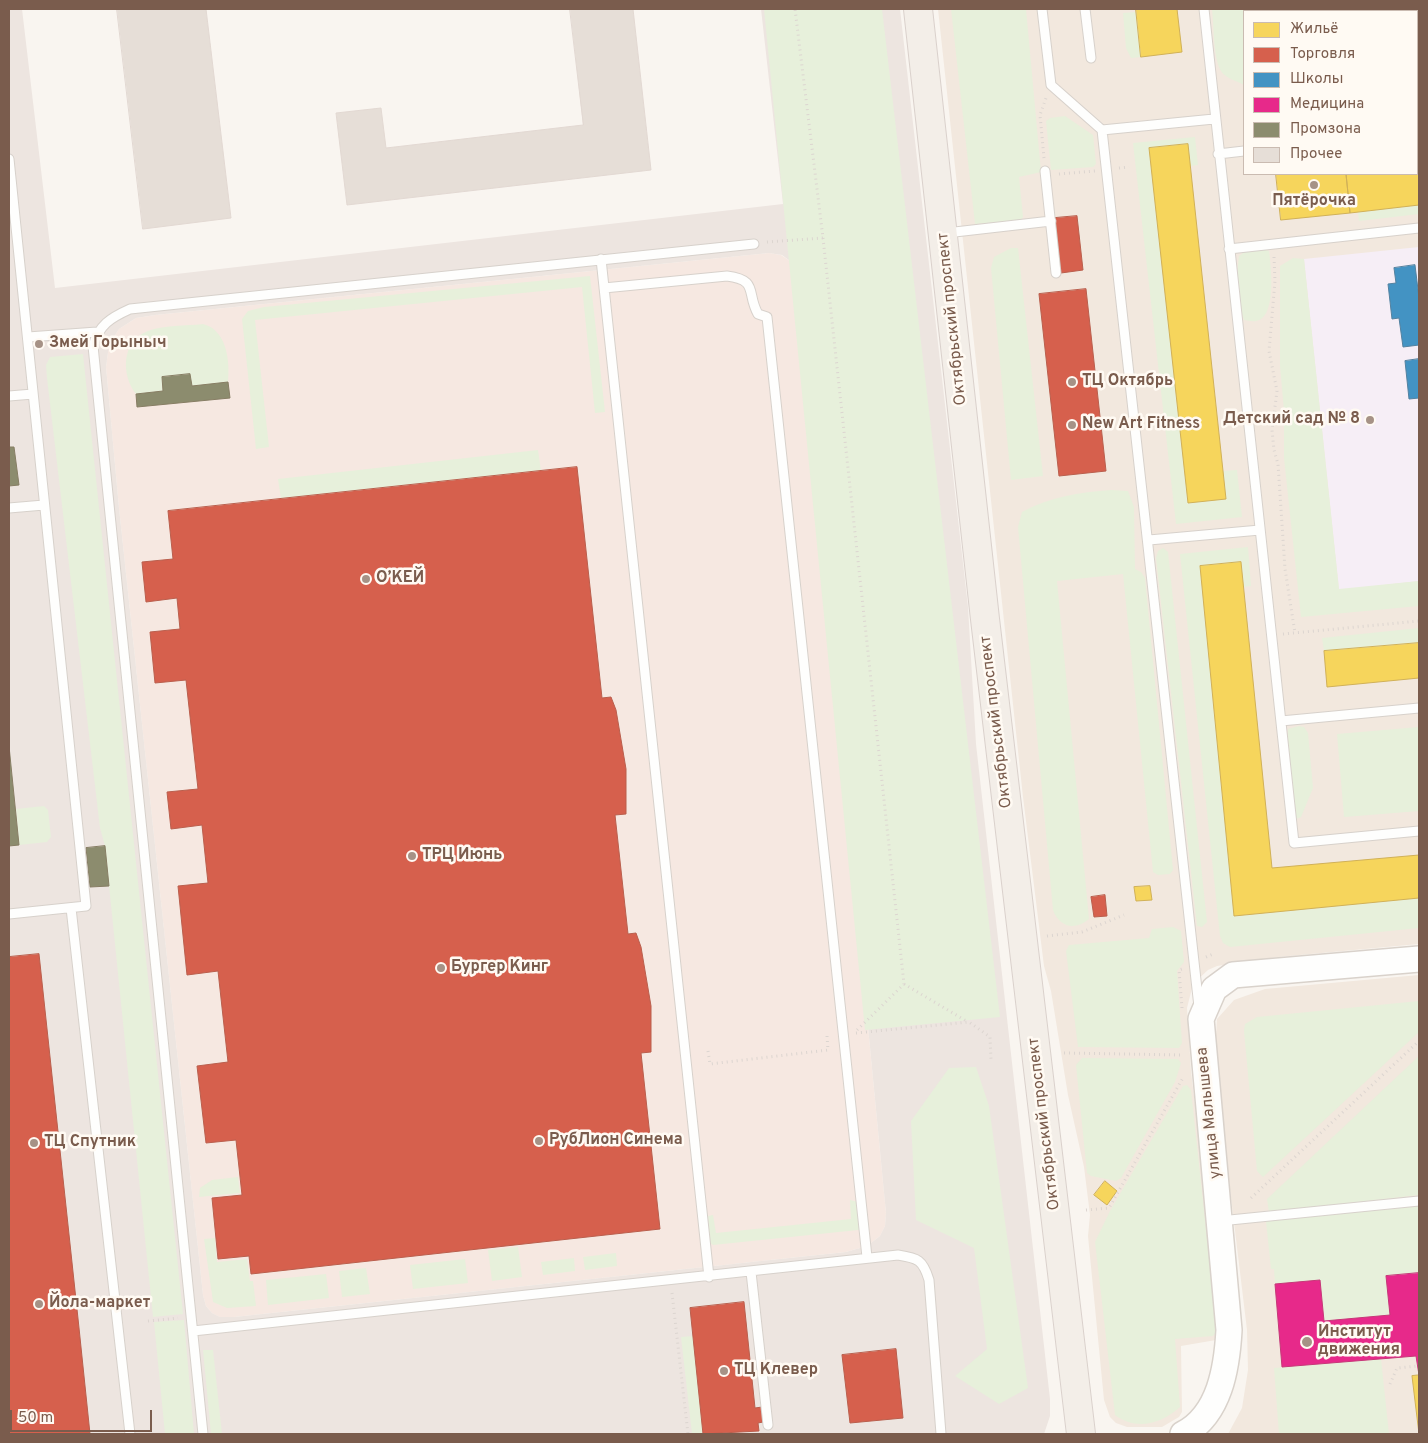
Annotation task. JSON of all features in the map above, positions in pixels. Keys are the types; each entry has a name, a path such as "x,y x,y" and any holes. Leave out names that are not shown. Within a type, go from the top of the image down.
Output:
{"main road":[{"name":"Октябрьский проспект","path":"918,9 985,619 1081,1434"}],"street":[{"name":"улица Малышева","path":"1194,1429 1208,1411 1220,1388 1227,1360 1229,1330 1220,1221 1192,1018 1214,989 1232,975 1419,959"}],"lane":[{"path":"1042,9 1050,85 1102,130 1149,540 1194,963 1192,1018"},
{"path":"1086,9 1091,58"},
{"path":"1204,9 1214,118 1294,842 1419,831"},
{"path":"1102,130 1214,118"},
{"path":"1218,154 1243,151"},
{"path":"9,159 12,212 28,337 86,906 9,914"},
{"path":"1046,173 1056,272"},
{"path":"944,233 1050,221"},
{"path":"1229,249 1419,228"},
{"path":"203,1434 93,346 97,332 110,318 130,309 754,244"},
{"path":"601,259 709,1277"},
{"path":"604,288 727,276 740,278 751,288 754,307 758,314 767,317 868,1257"},
{"path":"28,337 97,332"},
{"path":"9,396 33,394"},
{"path":"9,508 44,504"},
{"path":"1149,540 1260,530"},
{"path":"1281,721 1419,708"},
{"path":"71,908 130,1434"},
{"path":"1220,1221 1419,1201"},
{"path":"193,1331 709,1277 898,1255 916,1258 925,1267 929,1280 941,1434"},
{"path":"751,1272 768,1425"}],"path":[{"path":"795,9 823,238 904,984"},
{"path":"1050,85 1040,115 1046,173 1128,167"},
{"path":"754,244 823,238"},
{"path":"1272,244 1276,270 1269,351 1276,391 1272,430 1274,450 1278,464 1285,569 1295,633"},
{"path":"1272,635 1419,621"},
{"path":"1047,936 1082,932 1124,915"},
{"path":"1192,1018 1179,970 1214,954"},
{"path":"904,984 853,1033 969,1022"},
{"path":"904,984 969,1022 990,1037 991,1060"},
{"path":"708,1051 710,1064 828,1050 826,1036 830,1035"},
{"path":"1250,1198 1419,1041"},
{"path":"1064,1053 1185,1055 1185,1060"},
{"path":"1086,1210 1109,1208 1182,1082 1185,1072"},
{"path":"670,1280 688,1434"},
{"path":"148,1321 184,1317"},
{"path":"1390,1384 1397,1368 1417,1366"}],"shaded area":[{"path":"9,9 22,9 55,288 783,204 761,9 900,9 968,607 976,744 1050,1399 1050,1416 1044,1434 9,1434","holes":["769,253 782,255 790,261 795,271 886,1213 885,1226 880,1236 867,1246 846,1252 234,1317 220,1317 212,1313 206,1306 203,1295 119,508 106,367 109,345 119,329 136,318 155,315"]},
{"path":"938,9 1419,9 1419,944 1278,957 1217,966 1208,970 1193,984 1187,1008 1191,1071 1216,1284 1216,1340 1181,1346 1182,1412 1179,1417 1162,1427 1127,1427 1116,1423 1110,1417 1104,1400 1088,1236 1090,1215 1084,1167 1068,1095 1051,991 1044,966 1023,797"},
{"name":"Детский сад № 8","path":"1419,247 1419,581 1339,590 1304,259"},
{"path":"769,253 781,255 790,261 795,271 886,1213 885,1226 880,1236 867,1246 846,1252 234,1317 220,1317 212,1313 206,1306 203,1295 119,508 106,367 109,345 119,329 136,318 155,315"},
{"path":"1419,975 1419,1434 1228,1434 1242,1408 1248,1370 1247,1330 1218,1090 1215,1052 1217,1019 1234,1000 1265,989"}],"green space":[{"path":"764,9 882,9 1000,1017 865,1030"},
{"path":"951,9 1026,9 1041,172 1019,177 1023,217 1021,220 975,224"},
{"path":"1212,9 1289,9 1243,10 1243,85 1225,76 1218,65"},
{"path":"1419,9 1419,127 1418,10 1403,10"},
{"path":"1136,12 1141,57 1131,58 1126,48 1123,13"},
{"path":"1065,116 1093,135 1096,164 1093,167 1051,170 1046,121 1050,118"},
{"path":"1195,137 1198,165 1190,166 1149,149 1188,503 1226,499 1223,471 1237,470 1242,517 1176,524 1133,143"},
{"path":"1419,205 1419,214 1359,221 1358,212"},
{"path":"1011,248 1018,248 1043,476 1011,480 991,268 994,257"},
{"path":"1259,248 1269,251 1271,268 1270,301 1263,318 1256,321 1244,320 1237,288 1239,256 1247,250"},
{"path":"1293,258 1304,259 1339,589 1419,581 1419,606 1301,617 1284,458 1284,411 1280,366 1280,266"},
{"path":"590,276 605,412 595,413 582,287 255,320 269,447 256,449 242,319 248,311 264,307"},
{"path":"203,324 211,327 222,339 227,356 228,382 192,386 190,374 162,377 163,391 136,394 131,386 126,368 128,350 133,342 139,336 154,329"},
{"path":"83,354 183,1314 153,1317 105,846 100,828 46,365 50,357"},
{"path":"538,450 541,471 281,499 278,479"},
{"path":"1111,490 1128,491 1134,507 1135,569 1141,572 1145,578 1173,870 1170,874 1158,875 1153,872 1123,574 1057,581 1089,919 1084,923 1073,926 1059,920 1053,910 1018,527 1022,512 1043,503 1076,494"},
{"path":"1248,547 1251,586 1243,587 1200,567 1234,916 1419,898 1419,928 1230,947 1223,943 1220,936 1180,554"},
{"path":"1163,548 1168,552 1207,922 1202,927 1197,926 1156,558 1158,551"},
{"path":"1419,628 1419,643 1324,651 1322,638"},
{"path":"1299,726 1304,727 1308,733 1313,788 1301,817 1296,819 1287,743 1288,729"},
{"path":"1419,727 1419,811 1344,817 1337,734"},
{"path":"44,806 48,810 51,837 47,842 19,845 16,809"},
{"path":"1173,927 1181,931 1184,962 1177,971 1182,1043 1179,1048 1078,1047 1066,951 1069,945 1149,938 1152,929"},
{"path":"1419,1001 1419,1032 1263,1177 1257,1171 1244,1031 1245,1024 1257,1017"},
{"path":"1419,1056 1419,1195 1269,1212 1267,1199"},
{"path":"1082,1058 1178,1059 1181,1063 1175,1082 1121,1178 1116,1181 1091,1176 1087,1173 1076,1065"},
{"path":"976,1067 989,1106 1028,1388 999,1404 955,1376 987,1349 974,1248 916,1220 911,1121 949,1068"},
{"path":"1187,1085 1191,1090 1217,1331 1213,1336 1175,1339 1180,1407 1165,1418 1157,1421 1140,1424 1131,1423 1115,1415 1095,1242 1110,1211 1183,1086"},
{"path":"238,1177 240,1193 199,1197 200,1188 212,1180"},
{"path":"850,1200 858,1202 860,1229 858,1230 713,1245 709,1242 708,1216 713,1215 716,1233 851,1219"},
{"path":"1419,1206 1419,1273 1386,1276 1390,1315 1324,1321 1320,1281 1275,1284 1274,1269 1271,1269 1266,1221"},
{"path":"215,1238 217,1262 247,1259 250,1281 253,1281 256,1306 227,1308 213,1302 204,1239"},
{"path":"518,1247 522,1277 492,1281 488,1250"},
{"path":"616,1253 617,1266 585,1270 583,1257"},
{"path":"574,1258 575,1271 543,1275 541,1262"},
{"path":"465,1259 468,1283 413,1289 410,1265"},
{"path":"366,1268 370,1294 342,1297 339,1271"},
{"path":"326,1274 329,1298 268,1305 266,1280"},
{"path":"184,1320 194,1434 165,1434 154,1322"},
{"path":"693,1336 703,1434 692,1434 681,1337"},
{"path":"203,1350 213,1350 222,1434 211,1434"},
{"path":"1381,1359 1389,1434 1279,1434 1274,1368"}],"building: Жильё":[{"path":"1136,9 1177,9 1182,52 1141,57"},
{"path":"1363,9 1403,9 1403,10"},
{"path":"1188,144 1226,499 1188,503 1149,148"},
{"path":"1418,160 1419,205 1350,213 1346,175 1418,175"},
{"path":"1276,175 1346,175 1350,213 1281,220"},
{"path":"1241,562 1272,868 1419,855 1419,898 1234,916 1200,566"},
{"path":"1419,643 1419,678 1327,687 1324,651"},
{"path":"1150,886 1152,900 1136,901 1134,887"},
{"path":"1105,1181 1117,1191 1107,1205 1094,1195"},
{"path":"1419,1375 1419,1434 1412,1376"}],"building: Торговля":[{"path":"1077,216 1083,270 1061,273 1055,218"},
{"name":"ТЦ Октябрь","path":"1086,289 1106,471 1059,476 1039,294"},
{"name":"ТРЦ Июнь","path":"577,467 602,698 611,697 616,710 626,769 626,814 615,815 628,934 636,933 641,947 651,1006 651,1052 641,1053 660,1229 251,1274 249,1256 218,1259 212,1198 242,1195 236,1140 206,1143 197,1066 228,1062 218,971 187,975 178,886 208,883 202,825 171,829 167,792 198,789 186,680 155,683 150,632 180,629 177,598 146,602 142,562 173,559 168,511"},
{"path":"1105,895 1107,916 1094,917 1091,897"},
{"name":"ТЦ Спутник","path":"39,954 90,1434 9,1434 9,957"},
{"name":"ТЦ Клевер","path":"744,1302 755,1408 762,1407 763,1422 758,1423 759,1431 703,1434 690,1308"},
{"path":"896,1349 903,1418 850,1423 842,1355"}],"building: Школы":[{"path":"1415,265 1419,298 1419,345 1403,347 1399,318 1392,319 1388,284 1396,283 1394,268"},
{"path":"1419,359 1419,398 1409,399 1405,361"}],"building: Медицина":[{"path":"1419,1273 1419,1375 1416,1356 1282,1367 1275,1284 1320,1280 1324,1321 1390,1315 1386,1276"}],"building: Промзона":[{"path":"190,374 192,386 228,382 230,398 137,407 136,394 163,391 162,377"},
{"path":"9,447 14,447 19,485 9,486"},
{"path":"9,746 19,845 9,846"},
{"path":"105,846 109,886 90,887 86,848"}],"building: Прочее":[{"path":"117,9 206,9 231,218 143,229"},
{"path":"570,9 633,9 651,170 347,205 336,113 381,108 386,148 583,125"}],"place":[{"name":"Пятёрочка","path":"1314,185"},
{"name":"Змей Горыныч","path":"39,344"},
{"name":"ТЦ Октябрь","path":"1072,382"},
{"name":"Детский сад № 8","path":"1370,420"},
{"name":"New Art Fitness","path":"1072,425"},
{"name":"О’КЕЙ","path":"366,579"},
{"name":"ТРЦ Июнь","path":"412,856"},
{"name":"Бургер Кинг","path":"441,968"},
{"name":"РубЛион Синема","path":"539,1141"},
{"name":"ТЦ Спутник","path":"34,1143"},
{"name":"Йола-маркет","path":"39,1304"},
{"name":"Институт движения","path":"1307,1342"},
{"name":"ТЦ Клевер","path":"724,1371"}]}
